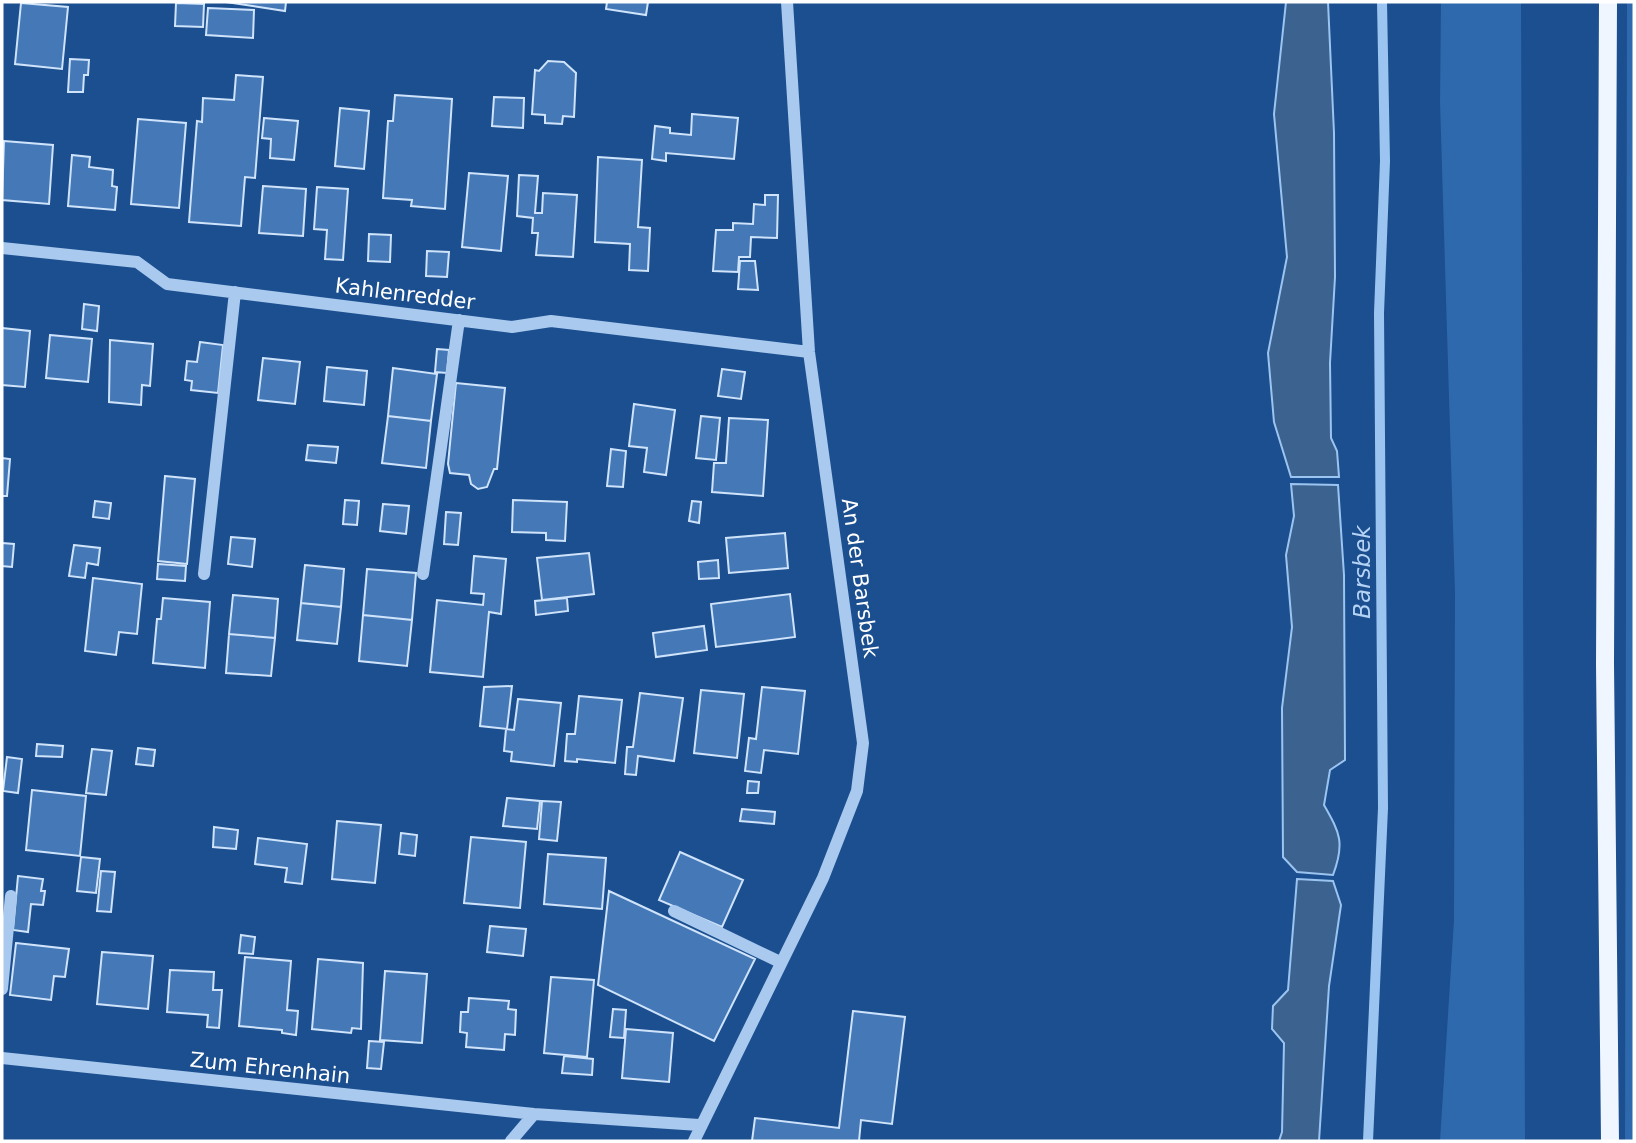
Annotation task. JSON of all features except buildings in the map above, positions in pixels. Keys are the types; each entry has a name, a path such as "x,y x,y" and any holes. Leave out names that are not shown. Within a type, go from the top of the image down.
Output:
{"main road":[{"path":"1608,2 1605,664 1610,1141"}],"street":[{"name":"An der Barsbek","path":"694,1141 699,1125 823,878 857,791 863,743 809,352 787,2"},
{"name":"Kahlenredder","path":"2,248 137,262 167,284 512,327 551,321 809,352"},
{"path":"204,574 235,292"},
{"path":"423,574 458,320"},
{"path":"2,989 11,896"},
{"path":"674,911 780,962"},
{"name":"Zum Ehrenhain","path":"2,1058 534,1114 699,1125"},
{"path":"511,1141 534,1114"}],"shaded area":[{"path":"1286,2 1328,2 1334,133 1335,277 1330,363 1331,438 1337,451 1339,477 1291,477 1274,422 1268,353 1287,257 1274,114"},
{"path":"1441,2 1521,2 1525,1141 1440,1141 1454,920 1455,593 1440,102"},
{"path":"1627,2 1634,2 1634,1141 1625,1141"},
{"path":"1291,484 1338,485 1344,575 1345,760 1330,770 1324,805 1339,838 1339,854 1333,875 1297,872 1283,857 1282,708 1292,627 1286,555 1294,516"},
{"path":"1297,879 1333,881 1341,905 1329,986 1319,1141 1279,1141 1282,1132 1284,1043 1272,1029 1273,1006 1288,990"}],"waterway":[{"name":"Barsbek","path":"1368,1141 1383,808 1379,313 1385,161 1382,2"}]}
